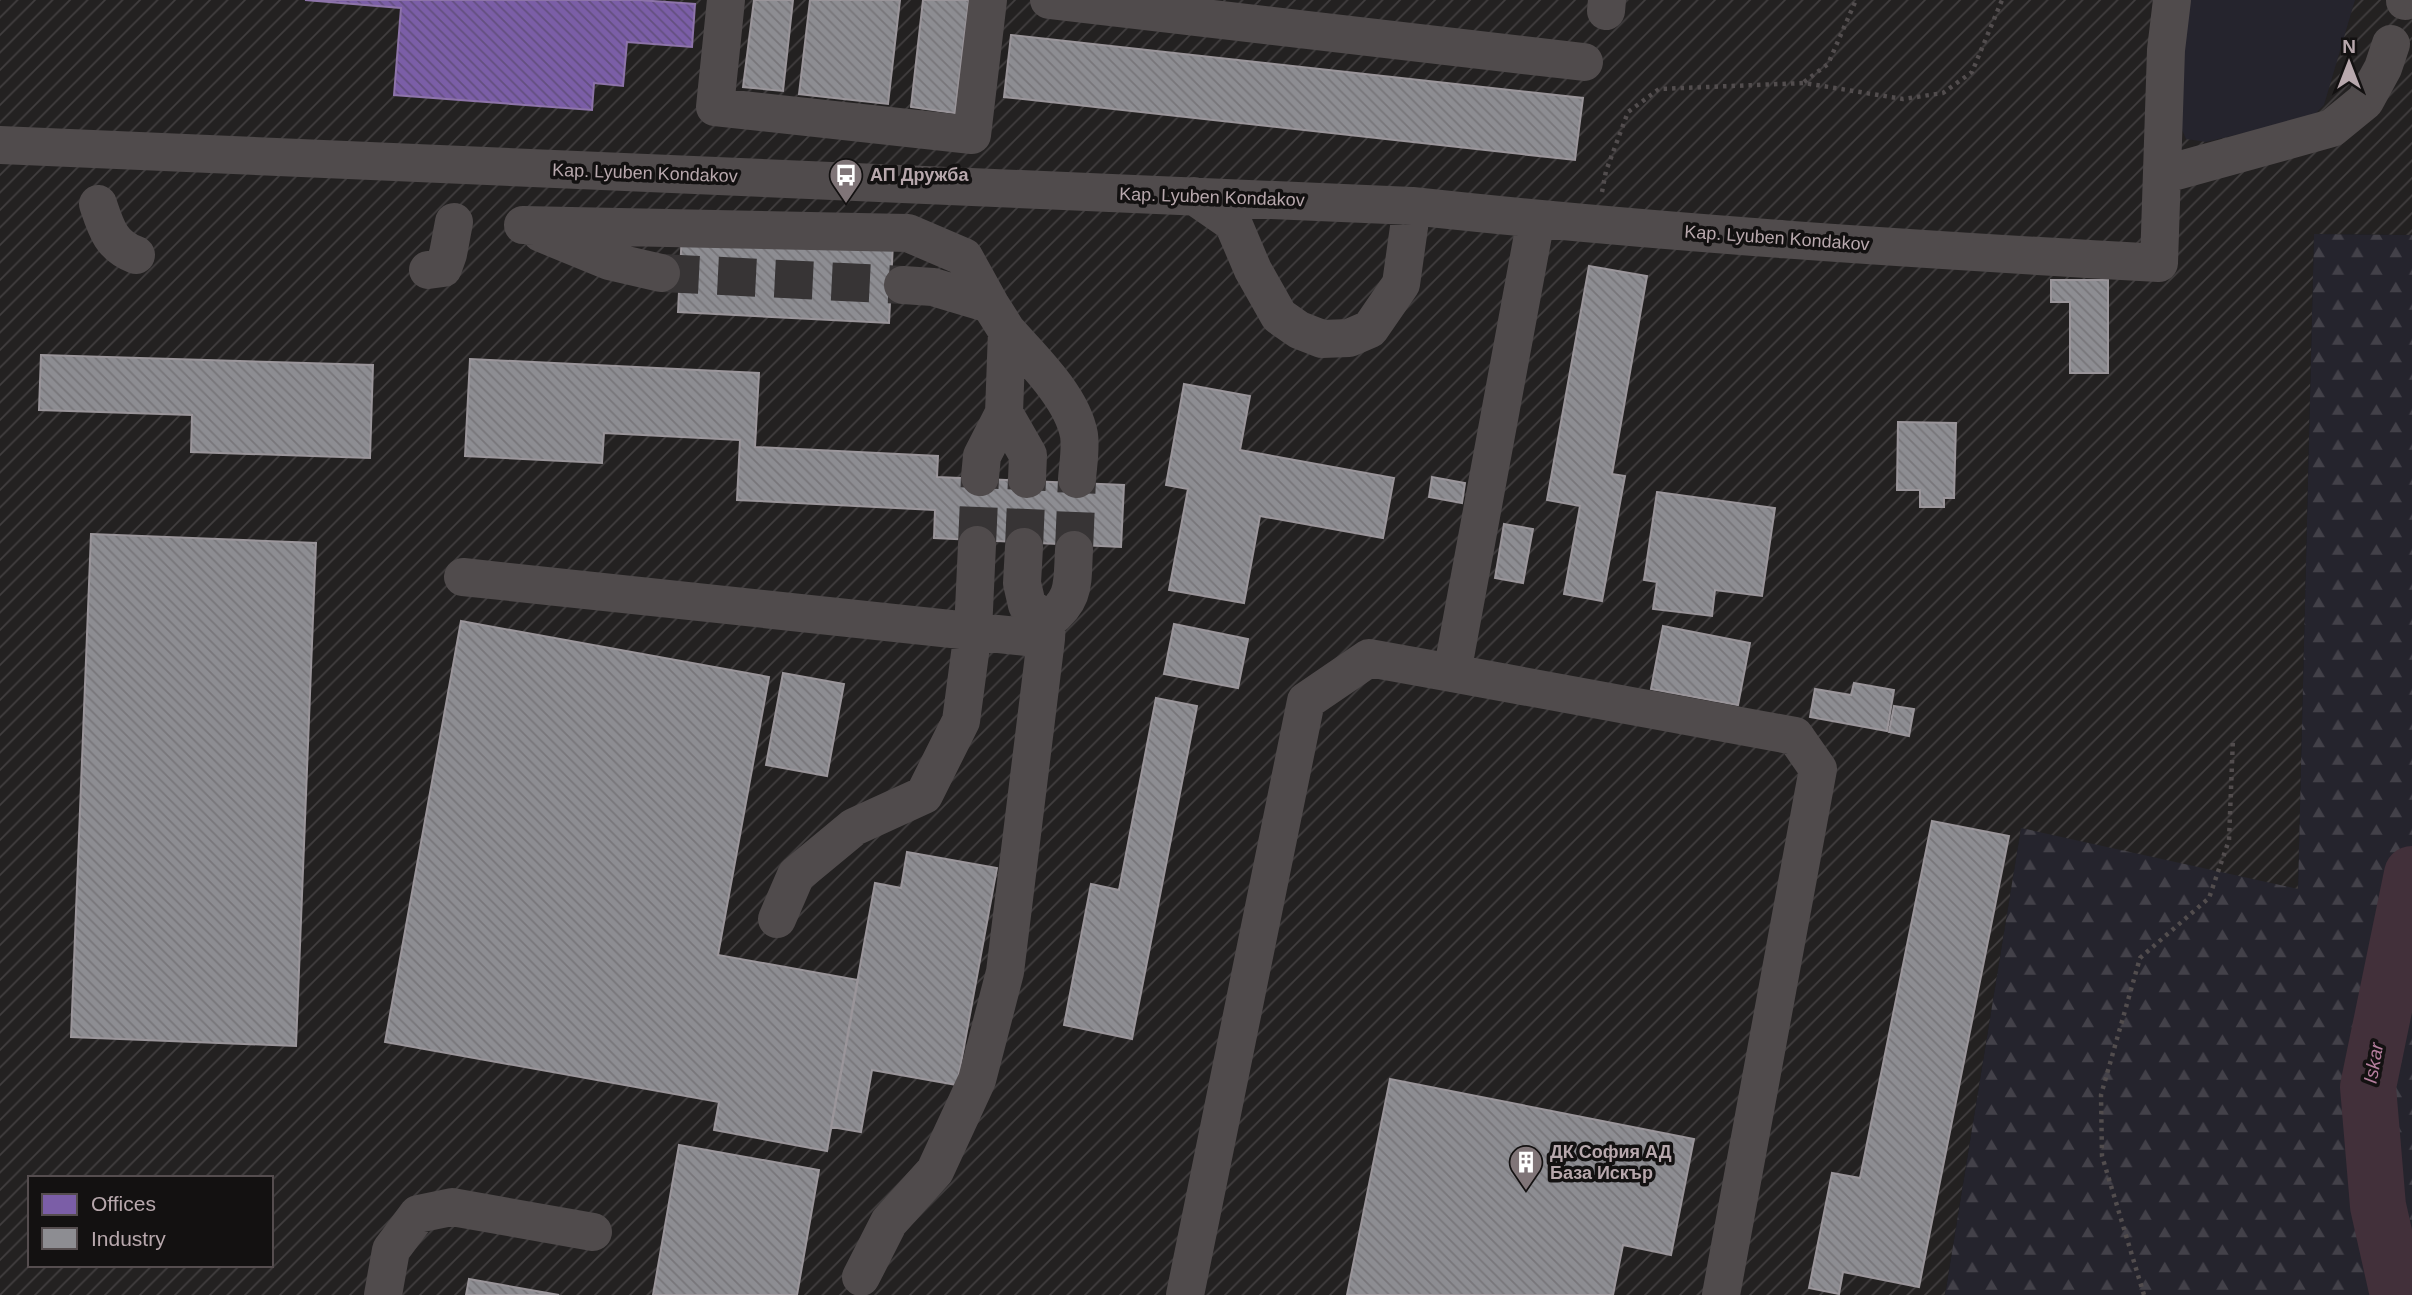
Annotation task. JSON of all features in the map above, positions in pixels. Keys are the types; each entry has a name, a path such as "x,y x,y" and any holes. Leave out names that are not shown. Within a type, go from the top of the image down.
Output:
{"street":[{"path":"726,0 715,107 972,135 988,0"},
{"path":"1049,0 1584,62"},
{"name":"Kap. Lyuben Kondakov","path":"0,145 1412,206 1719,234 2159,262 2165,50 2172,0"},
{"path":"2162,175 2332,128 2365,101 2383,68 2391,44"},
{"path":"1194,196 1233,223 1253,270 1279,316 1299,330 1322,339 1349,338 1370,329 1401,284 1412,206"},
{"path":"98,204 109,237 123,251 136,255"},
{"path":"1452,673 1536,219"},
{"path":"428,270 443,268 454,222"},
{"path":"661,273 598,257 523,225 908,233 964,257 998,318 1043,371 1073,415 1079,437 1077,479"},
{"path":"902,285 933,287 998,318"},
{"path":"998,318 1004,412 1028,455 1027,479"},
{"path":"980,477 982,456 1004,412"},
{"path":"777,919 796,875 854,827 923,795 961,721 973,631 977,545"},
{"path":"1024,547 1022,583 1027,605 1046,630"},
{"path":"860,1277 889,1222 935,1171 977,1080 1005,972 1046,630 1064,608 1072,588 1074,550"},
{"path":"463,577 973,631 1046,630"},
{"path":"1185,1295 1307,701 1370,658 1795,736 1818,769 1721,1295"},
{"path":"383,1295 391,1250 418,1214 452,1208 593,1232"}],"path":[{"path":"1804,83 1828,64 1856,0"},
{"path":"1597,224 1606,171 1628,111 1659,89 1804,83 1903,99 1943,93 1972,72 2002,0"},
{"path":"2144,1295 2102,1156 2101,1095 2140,958 2209,898 2229,840 2233,738"}],"shaded area":[{"path":"0,0 2412,0 2412,235 2314,234 2298,890 2021,829 1945,1295 0,1295"}],"green space":[{"path":"2183,0 2355,0 2324,105 2312,117 2206,142 2186,139 2175,114"},
{"path":"2314,234 2412,235 2412,1295 1945,1295 2021,828 2298,889"}],"building: Offices":[{"path":"305,0 639,0 695,4 692,47 627,42 623,86 594,83 592,110 394,95 401,8"}],"building: Industry":[{"path":"754,0 793,0 783,91 743,87"},
{"path":"810,0 900,0 888,104 799,94"},
{"path":"923,0 969,0 955,113 911,107"},
{"path":"1011,35 1583,98 1575,160 1004,97"},
{"path":"682,232 893,243 889,323 678,312"},
{"path":"1589,266 1647,276 1612,474 1625,476 1602,601 1564,594 1580,506 1547,500"},
{"path":"2051,280 2108,280 2108,373 2070,373 2070,302 2051,302"},
{"path":"41,355 373,365 370,458 191,452 192,415 39,410"},
{"path":"470,359 759,373 755,447 938,456 937,477 1124,485 1121,547 934,538 935,510 737,500 740,440 604,433 602,463 465,456"},
{"path":"1184,384 1250,396 1240,450 1394,478 1383,538 1260,516 1244,603 1169,590 1188,489 1166,485"},
{"path":"1898,422 1956,423 1954,498 1944,498 1944,507 1920,507 1920,490 1897,490"},
{"path":"1432,477 1465,483 1462,503 1429,497"},
{"path":"1657,492 1775,508 1762,596 1715,590 1712,616 1653,609 1657,582 1644,580"},
{"path":"1504,524 1533,529 1523,583 1495,578"},
{"path":"91,534 316,543 296,1046 71,1037"},
{"path":"461,621 769,677 718,955 858,980 827,1151 714,1130 719,1102 385,1042"},
{"path":"1174,624 1248,639 1238,688 1164,674"},
{"path":"1663,626 1750,643 1738,705 1651,689"},
{"path":"783,673 844,684 827,776 766,765"},
{"path":"1854,683 1894,690 1887,731 1810,717 1815,689 1851,695"},
{"path":"1156,698 1197,706 1132,1039 1064,1025 1091,884 1119,890"},
{"path":"1894,706 1914,709 1909,736 1889,732"},
{"path":"1932,821 2009,836 1919,1287 1843,1272 1839,1294 1809,1288 1832,1173 1860,1178"},
{"path":"907,852 997,868 957,1085 872,1070 861,1132 831,1127 875,883 901,888"},
{"name":"ДК София АД База Искър","path":"1390,1079 1694,1139 1671,1255 1623,1245 1613,1295 1347,1295"},
{"path":"679,1145 819,1170 797,1295 653,1295"},
{"path":"469,1279 559,1295 466,1295"}],"waterway":[{"name":"Iskar","path":"2398,1295 2378,1206 2368,1087 2412,874"}],"tunnel":[{"path":"661,273 903,285"},
{"path":"977,545 980,477"},
{"path":"1024,547 1027,479"},
{"path":"1074,550 1077,479"}],"place":[{"name":"АП Дружба","path":"846,205"},
{"name":"ДК София АД База Искър","path":"1526,1192"}]}
